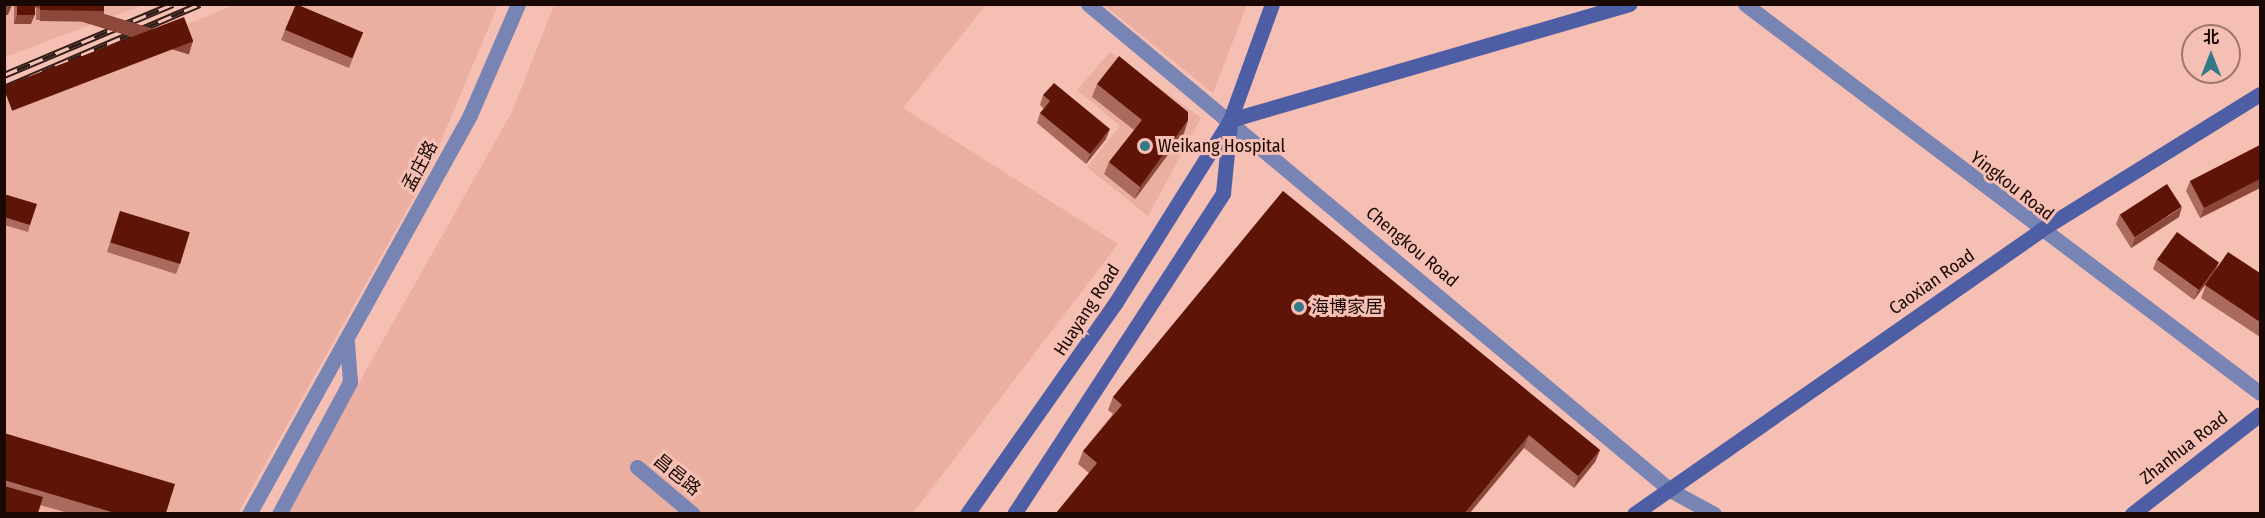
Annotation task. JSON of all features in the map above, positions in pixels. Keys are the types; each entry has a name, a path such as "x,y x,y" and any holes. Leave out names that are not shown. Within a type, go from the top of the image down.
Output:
{"street":[{"name":"孟庄路","path":"249,513 326,369 347,342 470,115 518,4"},
{"name":"Chengkou Road","path":"1088,4 1230,120 1670,490 1714,513"},
{"path":"1014,513 1223,193 1230,120 1272,4"},
{"path":"1230,120 1629,4"},
{"name":"Yingkou Road","path":"1744,4 2038,231 2260,393"},
{"name":"Caoxian Road","path":"1634,513 2038,231 2260,94"},
{"name":"Huayang Road","path":"967,513 1104,321 1230,120"},
{"path":"279,513 350,382 347,342"},
{"name":"Zhanhua Road","path":"2132,513 2260,414"},
{"name":"昌邑路","path":"637,467 693,513"}],"shaded area":[{"path":"5,5 144,5 5,57"},
{"path":"234,5 498,5 428,172 238,513 5,513 4,100"},
{"path":"554,5 986,5 903,108 1118,244 913,513 285,514 512,112"},
{"path":"1104,5 1247,5 1213,93"},
{"name":"Weikang Hospital","path":"1110,52 1201,118 1148,216 1087,167 1120,126 1077,90"}],"building":[{"path":"17,4 35,4 35,15 17,15"},
{"path":"40,4 104,4 104,11 40,10"},
{"path":"296,4 363,33 352,58 285,30"},
{"path":"184,17 193,41 12,111 4,86"},
{"path":"1119,56 1188,112 1188,120 1140,187 1109,162 1142,120 1097,84"},
{"path":"1054,83 1110,129 1090,154 1040,113 1050,101 1043,95"},
{"path":"2260,145 2260,179 2204,208 2190,181"},
{"path":"2167,184 2182,207 2135,237 2120,214"},
{"name":"海博家居","path":"1283,191 1600,450 1578,476 1529,435 1465,513 1056,513 1097,463 1083,451 1122,405 1113,397"},
{"path":"4,194 37,204 30,225 4,217"},
{"path":"120,211 190,232 180,264 110,243"},
{"path":"2177,232 2219,263 2199,290 2157,260"},
{"path":"2228,252 2260,273 2260,322 2205,285"},
{"path":"4,433 175,484 166,513 115,513 4,480"},
{"path":"4,486 43,497 38,513 4,513"}],"railway":[{"path":"4,75 173,4"},
{"path":"4,88 200,4"}],"place":[{"name":"Weikang Hospital","path":"1145,146"},
{"name":"海博家居","path":"1299,307"}]}
